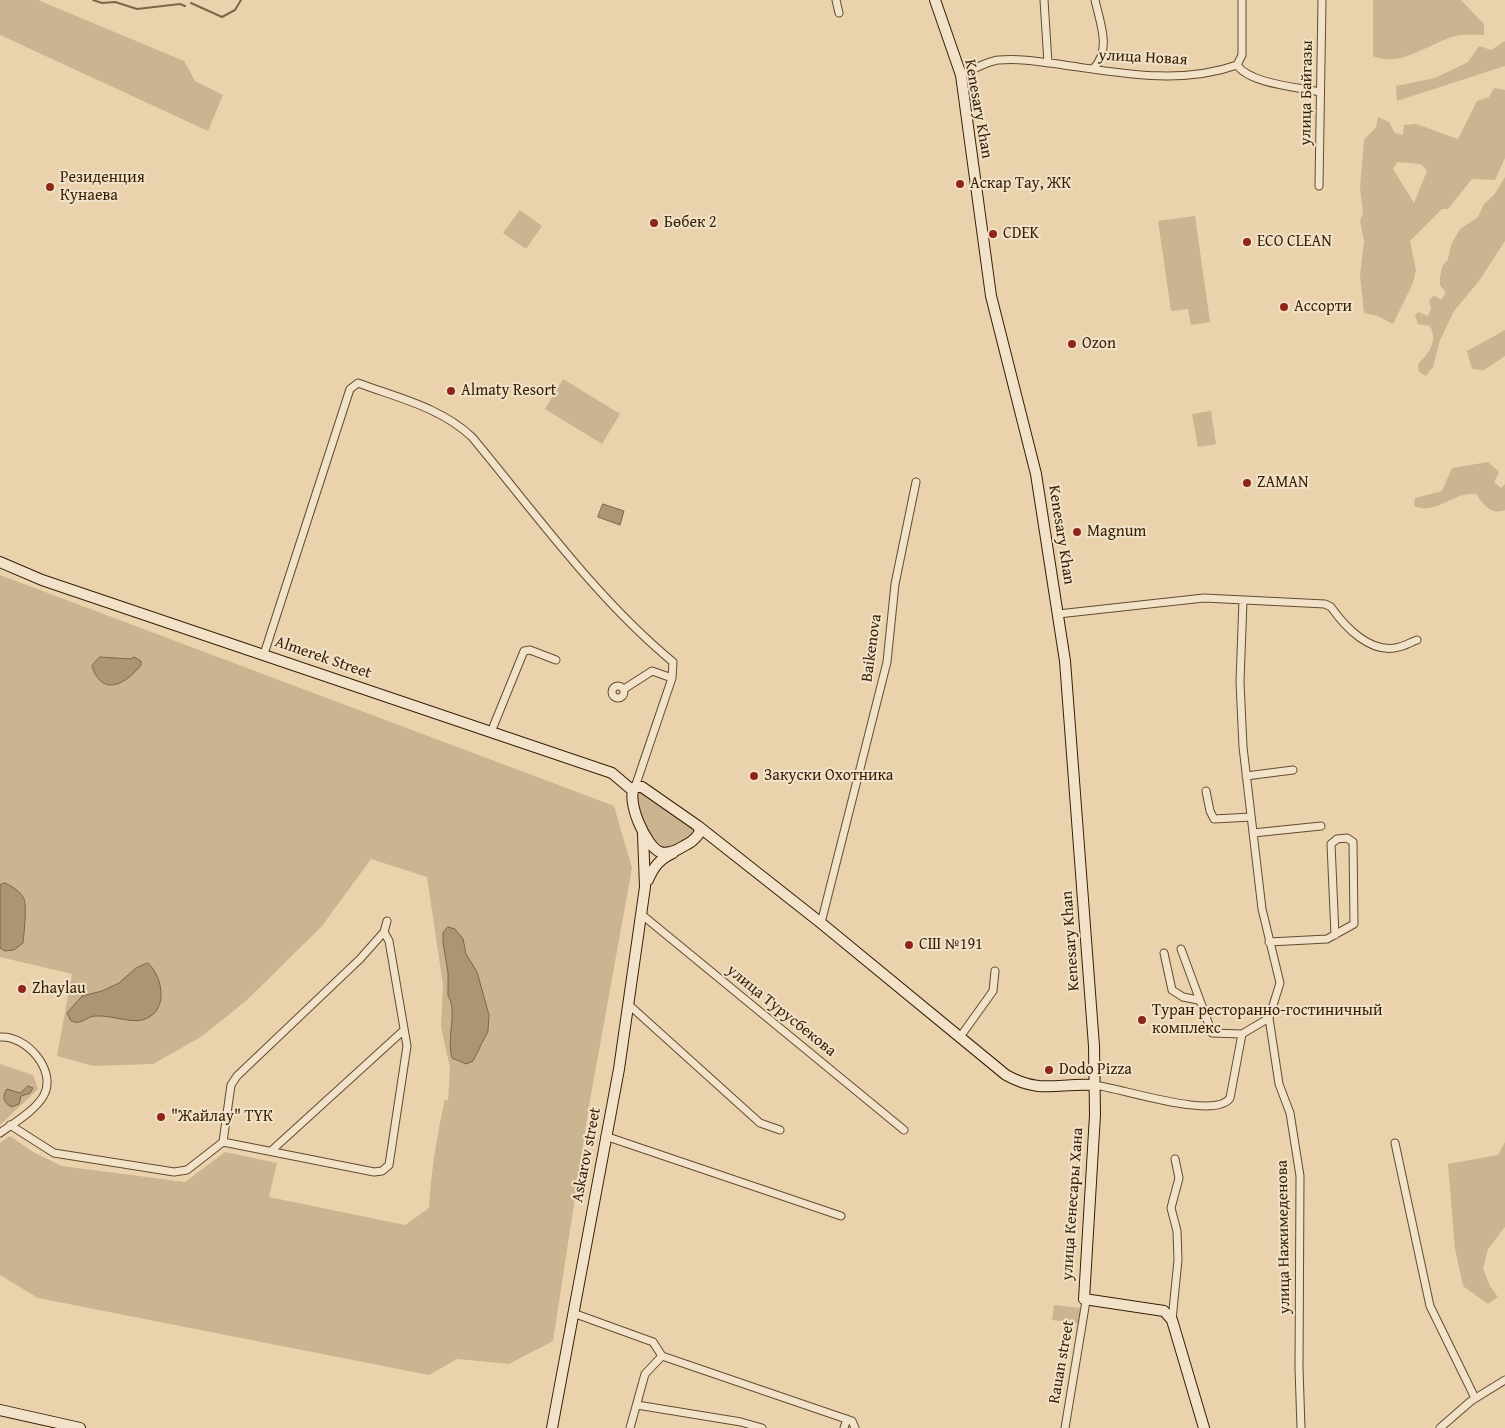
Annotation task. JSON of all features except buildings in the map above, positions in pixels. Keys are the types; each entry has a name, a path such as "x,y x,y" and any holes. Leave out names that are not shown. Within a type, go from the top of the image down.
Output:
{"street":[{"path":"836,0 839,13"},
{"name":"Kenesary Khan","path":"935,0 961,75 991,296 1036,474 1065,661 1093,1036 1093,1085"},
{"path":"1044,0 1048,63"},
{"path":"1093,69 1100,63 1103,54 1104,38 1096,0"},
{"path":"1242,0 1242,55 1237,65 1242,72 1259,80 1320,92"},
{"name":"улица Байгазы","path":"1319,186 1322,0"},
{"name":"улица Новая","path":"961,75 997,60 1022,59 1125,74 1186,76 1214,73 1237,65"},
{"path":"264,654 350,389 358,383 442,414 458,424 472,438 600,591 649,642 673,662 672,678 631,796 643,834 646,864 645,888"},
{"name":"Baikenova","path":"822,923 887,662 895,584 916,482"},
{"name":"Almerek Street","path":"0,562 42,580 612,773 633,789 642,787 698,826 723,847"},
{"path":"1058,614 1204,598 1325,604 1331,607 1356,637 1374,646 1397,648 1417,640"},
{"path":"1182,949 1198,1000 1212,1034 1242,1034 1269,1018 1280,983 1262,909 1246,776 1241,724 1243,600"},
{"path":"491,732 524,651 530,650 556,660"},
{"path":"624,689 652,671 672,678"},
{"path":"1246,776 1294,770"},
{"path":"1206,791 1210,811 1214,819 1251,817"},
{"path":"645,888 652,869 662,859 696,840 700,832 698,826"},
{"path":"1253,833 1321,826"},
{"path":"643,834 649,844 660,852 672,852 686,846 706,843 723,847 822,923 1006,1075 1022,1084 1038,1088 1093,1085 1174,1102 1219,1106 1230,1098 1242,1034"},
{"path":"1269,942 1327,939 1335,935 1354,924 1353,842 1347,838 1337,839 1331,844 1335,935"},
{"name":"Askarov street","path":"552,1428 606,1136 645,888"},
{"name":"улица Турусбекова","path":"641,914 904,1130"},
{"path":"10,1125 54,1153 174,1172 187,1170 223,1142 231,1085 237,1076 360,959 384,932 386,920"},
{"path":"223,1142 374,1172 382,1171 389,1166 407,1046 389,941 384,932"},
{"path":"1164,954 1172,990 1183,997 1198,1000"},
{"path":"960,1036 992,991 995,971"},
{"path":"628,1004 760,1123 780,1130"},
{"name":"улица Нажимеденова","path":"1269,1018 1279,1084 1290,1112 1300,1176 1299,1368 1302,1428"},
{"path":"272,1151 404,1030"},
{"path":"0,1037 17,1038 27,1045 38,1058 46,1081 43,1097 0,1133"},
{"name":"улица Кенесары Хана","path":"1093,1085 1094,1115 1083,1293 1086,1301 1158,1309 1164,1311 1172,1320"},
{"path":"606,1136 841,1216"},
{"path":"1395,1143 1430,1306 1475,1398"},
{"path":"1175,1159 1179,1178 1171,1208 1177,1231 1178,1260 1172,1320 1204,1428"},
{"name":"Rauan street","path":"1064,1428 1086,1301"},
{"path":"573,1313 653,1342 662,1356 852,1420 855,1428"},
{"path":"630,1428 645,1374 662,1356"},
{"path":"1440,1428 1475,1398 1505,1380"},
{"path":"637,1405 741,1422 762,1428"},
{"path":"0,1410 80,1428"},
{"path":"844,1428 847,1419"}],"shaded area":[{"path":"0,0 38,0 184,61 195,81 223,95 208,131 0,35"},
{"path":"1373,0 1461,0 1484,24 1484,35 1452,37 1413,54 1393,59 1373,56"},
{"path":"1505,41 1505,66 1397,101 1396,86 1435,78 1468,62 1479,46 1491,50"},
{"path":"1494,88 1505,90 1505,158 1495,180 1472,179 1448,209 1442,209 1410,241 1416,270 1413,283 1393,324 1378,316 1364,313 1360,275 1364,241 1360,221 1363,212 1360,188 1364,140 1376,127 1378,117 1389,122 1395,133 1403,135 1404,125 1416,124 1458,139 1477,101 1489,97","holes":["1397,162 1421,164 1427,171 1414,203 1393,169"]},
{"path":"1505,177 1505,241 1479,281 1454,311 1440,340 1433,367 1426,376 1419,372 1418,364 1431,347 1433,337 1430,326 1418,324 1415,316 1418,312 1428,316 1431,309 1429,301 1434,295 1441,300 1446,293 1440,285 1440,277 1442,267 1448,259 1451,245 1460,229 1478,217 1484,204 1494,195"},
{"path":"520,210 542,226 526,249 503,233"},
{"path":"1195,216 1210,322 1191,325 1188,309 1171,311 1158,221"},
{"path":"1505,330 1505,356 1484,370 1472,369 1467,351"},
{"path":"563,379 620,414 602,444 545,409"},
{"path":"1211,411 1216,444 1198,447 1192,414"},
{"path":"1488,462 1499,472 1494,482 1501,488 1505,484 1505,510 1496,511 1488,508 1476,494 1460,496 1430,508 1414,506 1415,498 1442,491 1452,468"},
{"path":"603,504 624,511 620,525 598,517"},
{"path":"0,575 614,806 632,868 590,1100 553,1341 509,1364 457,1359 429,1375 38,1298 0,1275 0,1143 10,1136 33,1152 62,1166 185,1182 225,1152 277,1163 269,1197 405,1225 429,1208 437,1140 445,1099 448,1101 450,1068 441,1027 443,985 427,877 371,859 322,926 247,1000 201,1037 153,1064 93,1066 57,1056 72,974 0,957"},
{"path":"100,657 130,659 134,657 141,661 141,665 122,682 108,685 96,676 92,666"},
{"path":"641,790 694,828 692,838 672,849 660,848 646,832 635,797"},
{"path":"5,883 23,896 25,914 23,943 14,950 5,951 0,948 0,885"},
{"path":"448,927 455,929 463,939 466,954 477,972 489,1015 488,1031 473,1061 466,1064 452,1058 450,1042 452,1009 448,996 448,973 443,942 443,933"},
{"path":"148,963 158,977 161,994 157,1010 151,1016 137,1021 96,1016 89,1017 81,1022 71,1021 67,1013 82,996 102,991 119,983 136,968"},
{"path":"0,1064 33,1075 38,1089 0,1125"},
{"path":"28,1086 33,1088 30,1093 21,1096 19,1104 12,1107 5,1101 4,1094 7,1089 20,1093"},
{"path":"1505,1142 1505,1227 1488,1249 1483,1269 1490,1286 1498,1297 1488,1304 1463,1286 1455,1249 1448,1164 1498,1155"},
{"path":"1054,1305 1081,1308 1079,1324 1052,1320"}],"waterway":[{"path":"93,0 102,3 115,2 137,9 180,4 185,6"},
{"path":"191,3 222,17 235,10 241,0"}],"place":[{"name":"Аскар Тау, ЖК","path":"960,184"},
{"name":"Резиденция Кунаева","path":"50,187"},
{"name":"Бөбек 2","path":"654,223"},
{"name":"CDEK","path":"993,234"},
{"name":"ECO CLEAN","path":"1247,242"},
{"name":"Ассорти","path":"1284,307"},
{"name":"Ozon","path":"1072,344"},
{"name":"Almaty Resort","path":"451,391"},
{"name":"ZAMAN","path":"1247,483"},
{"name":"Magnum","path":"1077,532"},
{"name":"Закуски Охотника","path":"754,776"},
{"name":"СШ №191","path":"909,945"},
{"name":"Zhaylau","path":"22,989"},
{"name":"Туран ресторанно-гостиничный комплекс","path":"1142,1020"},
{"name":"Dodo Pizza","path":"1049,1070"},
{"name":"\"Жайлау\" ТҮК","path":"161,1117"}]}
